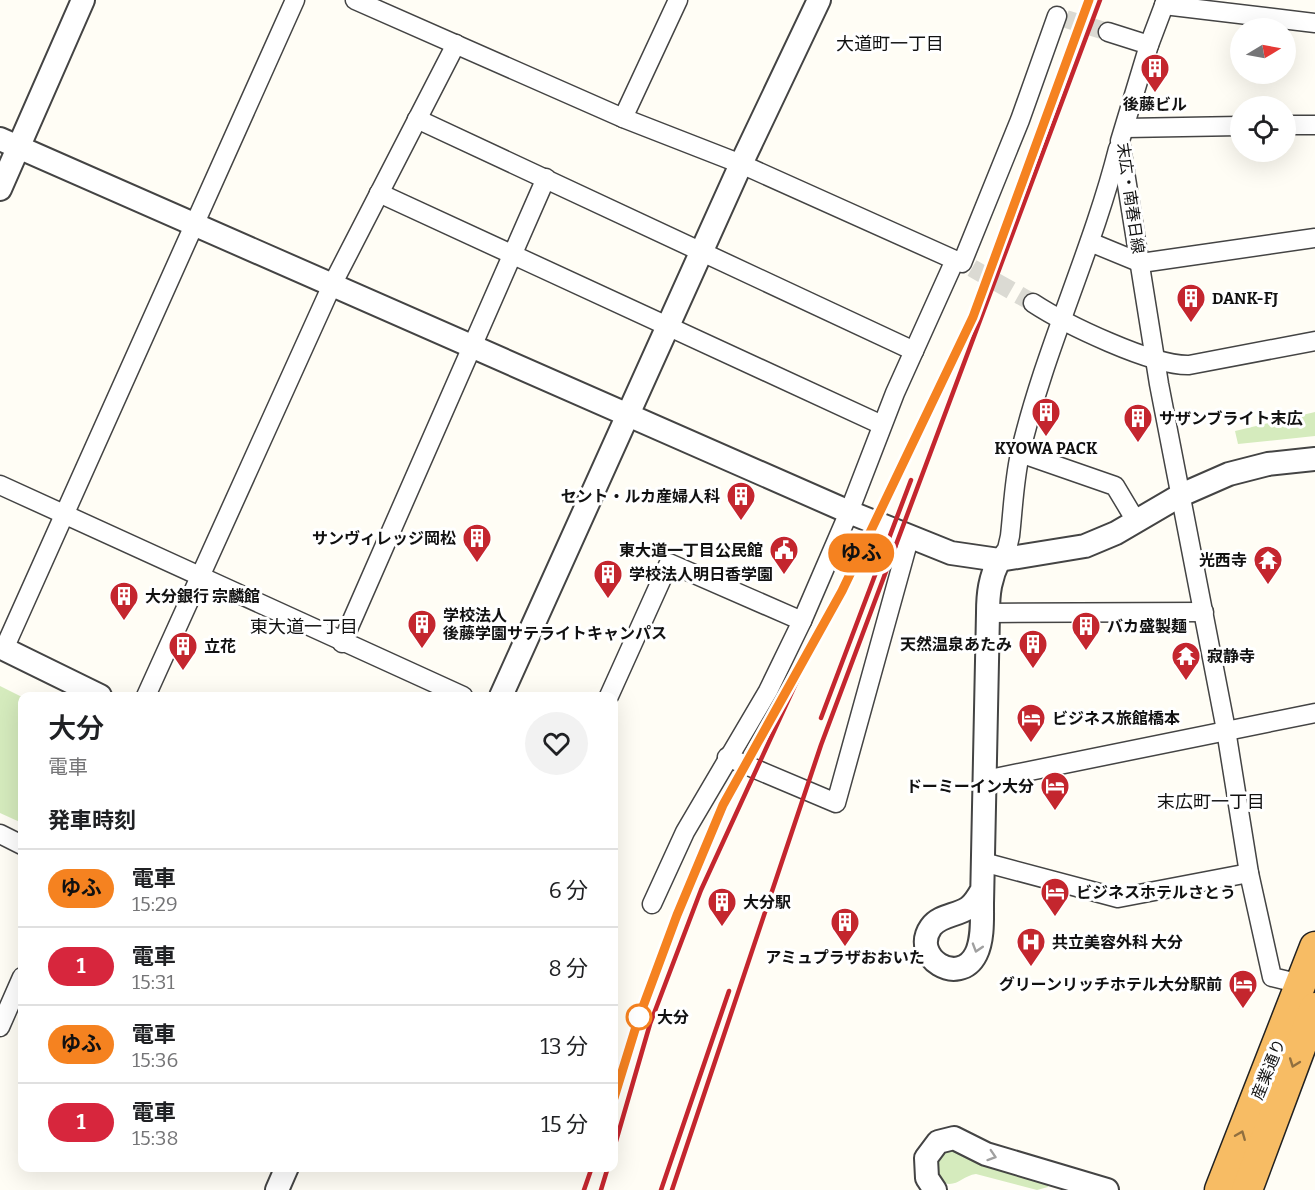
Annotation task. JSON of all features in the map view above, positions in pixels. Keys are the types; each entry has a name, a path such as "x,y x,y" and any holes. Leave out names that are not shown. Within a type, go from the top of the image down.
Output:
{"highway":[{"name":"産業通り","path":"1247,1190 1308,996 1315,947"},
{"name":"産業通り","path":"1220,1190 1308,996"}],"street":[{"path":"0,189 9,144 83,0"},
{"path":"92,692 2,648 196,226 296,0"},
{"path":"355,0 623,118 741,164 963,264"},
{"path":"623,118 678,0"},
{"path":"503,692 741,164 819,0"},
{"path":"1165,3 1315,23"},
{"name":"末広・南春日線","path":"1165,3 1149,45 1123,134 1141,263 1155,359 1226,730 1250,873 1272,977 1308,996"},
{"path":"652,904 686,832 727,757 768,691 802,621 914,351 963,264 1062,12"},
{"path":"1108,32 1149,45"},
{"path":"149,692 332,285 456,44"},
{"path":"417,119 914,351"},
{"path":"1296,125 1315,125"},
{"path":"982,890 989,581 1007,549 1020,453 1061,321 1108,188 1123,134 1230,127"},
{"path":"9,144 909,539 951,553 999,560 1085,546 1136,521 1181,495 1248,469 1289,461 1315,459"},
{"path":"342,643 546,178"},
{"path":"379,193 882,425"},
{"path":"1089,242 1141,263 1315,238"},
{"path":"1034,303 1061,321 1168,364 1189,365 1315,341"},
{"path":"1020,453 1115,486 1136,521"},
{"path":"0,486 454,692"},
{"path":"727,757 836,803 909,539"},
{"path":"611,692 669,563 802,621"},
{"path":"988,613 1204,612"},
{"path":"985,780 1315,713"},
{"path":"0,834 18,843"},
{"path":"983,862 1118,898 1250,873"},
{"path":"0,1027 18,986"},
{"path":"935,1190 927,1178 926,1158 938,1142 954,1138 986,1154 1107,1190"},
{"path":"277,1190 285,1172"}],"green space":[{"path":"1315,412 1315,436 1238,444 1235,431"},
{"path":"0,686 18,695 18,821 0,813"},
{"path":"951,1148 1047,1182 1048,1187 1037,1190 976,1174 950,1184 939,1181 935,1155"}],"tunnel":[{"path":"1066,19 1108,32"},
{"path":"972,268 1033,303"}],"railway":[{"path":"1024,179 1089,0"},
{"path":"672,1190 821,745 1100,0"},
{"path":"618,1134 650,1024 701,890 797,681 973,317"},
{"path":"821,718 911,480"},
{"path":"618,1085 648,994 708,843 781,697"},
{"path":"661,1190 729,991"},
{"path":"584,1190 590,1172"},
{"path":"601,1190 606,1172"}],"train":[{"name":"ゆふ","path":"618,1085 638,1020 677,915 723,805 773,711 842,591 973,317 1089,0"}],"place":[{"name":"後藤ビル","path":"1155,94"},
{"name":"DANK-FJ","path":"1191,324"},
{"name":"KYOWA PACK","path":"1046,438"},
{"name":"サザンブライト末広","path":"1138,444"},
{"name":"セント・ルカ産婦人科","path":"741,522"},
{"name":"サンヴィレッジ岡松","path":"477,564"},
{"name":"東大道一丁目公民館","path":"784,576"},
{"name":"光西寺","path":"1268,586"},
{"name":"学校法人明日香学園","path":"608,600"},
{"name":"大分銀行 宗麟館","path":"124,622"},
{"name":"学校法人 後藤学園サテライトキャンパス","path":"422,650"},
{"name":"バカ盛製麺","path":"1086,652"},
{"name":"天然温泉あたみ","path":"1033,670"},
{"name":"立花","path":"183,672"},
{"name":"寂静寺","path":"1186,682"},
{"name":"ビジネス旅館橋本","path":"1031,744"},
{"name":"ドーミーイン大分","path":"1055,812"},
{"name":"ビジネスホテルさとう","path":"1055,918"},
{"name":"大分駅","path":"722,928"},
{"name":"アミュプラザおおいた","path":"845,948"},
{"name":"共立美容外科 大分","path":"1031,968"},
{"name":"グリーンリッチホテル大分駅前","path":"1243,1010"},
{"name":"大分","path":"639,1017"}],"district":[{"name":"大道町一丁目","path":"890,44"},
{"name":"東大道一丁目","path":"304,627"},
{"name":"末広町一丁目","path":"1211,802"}]}
